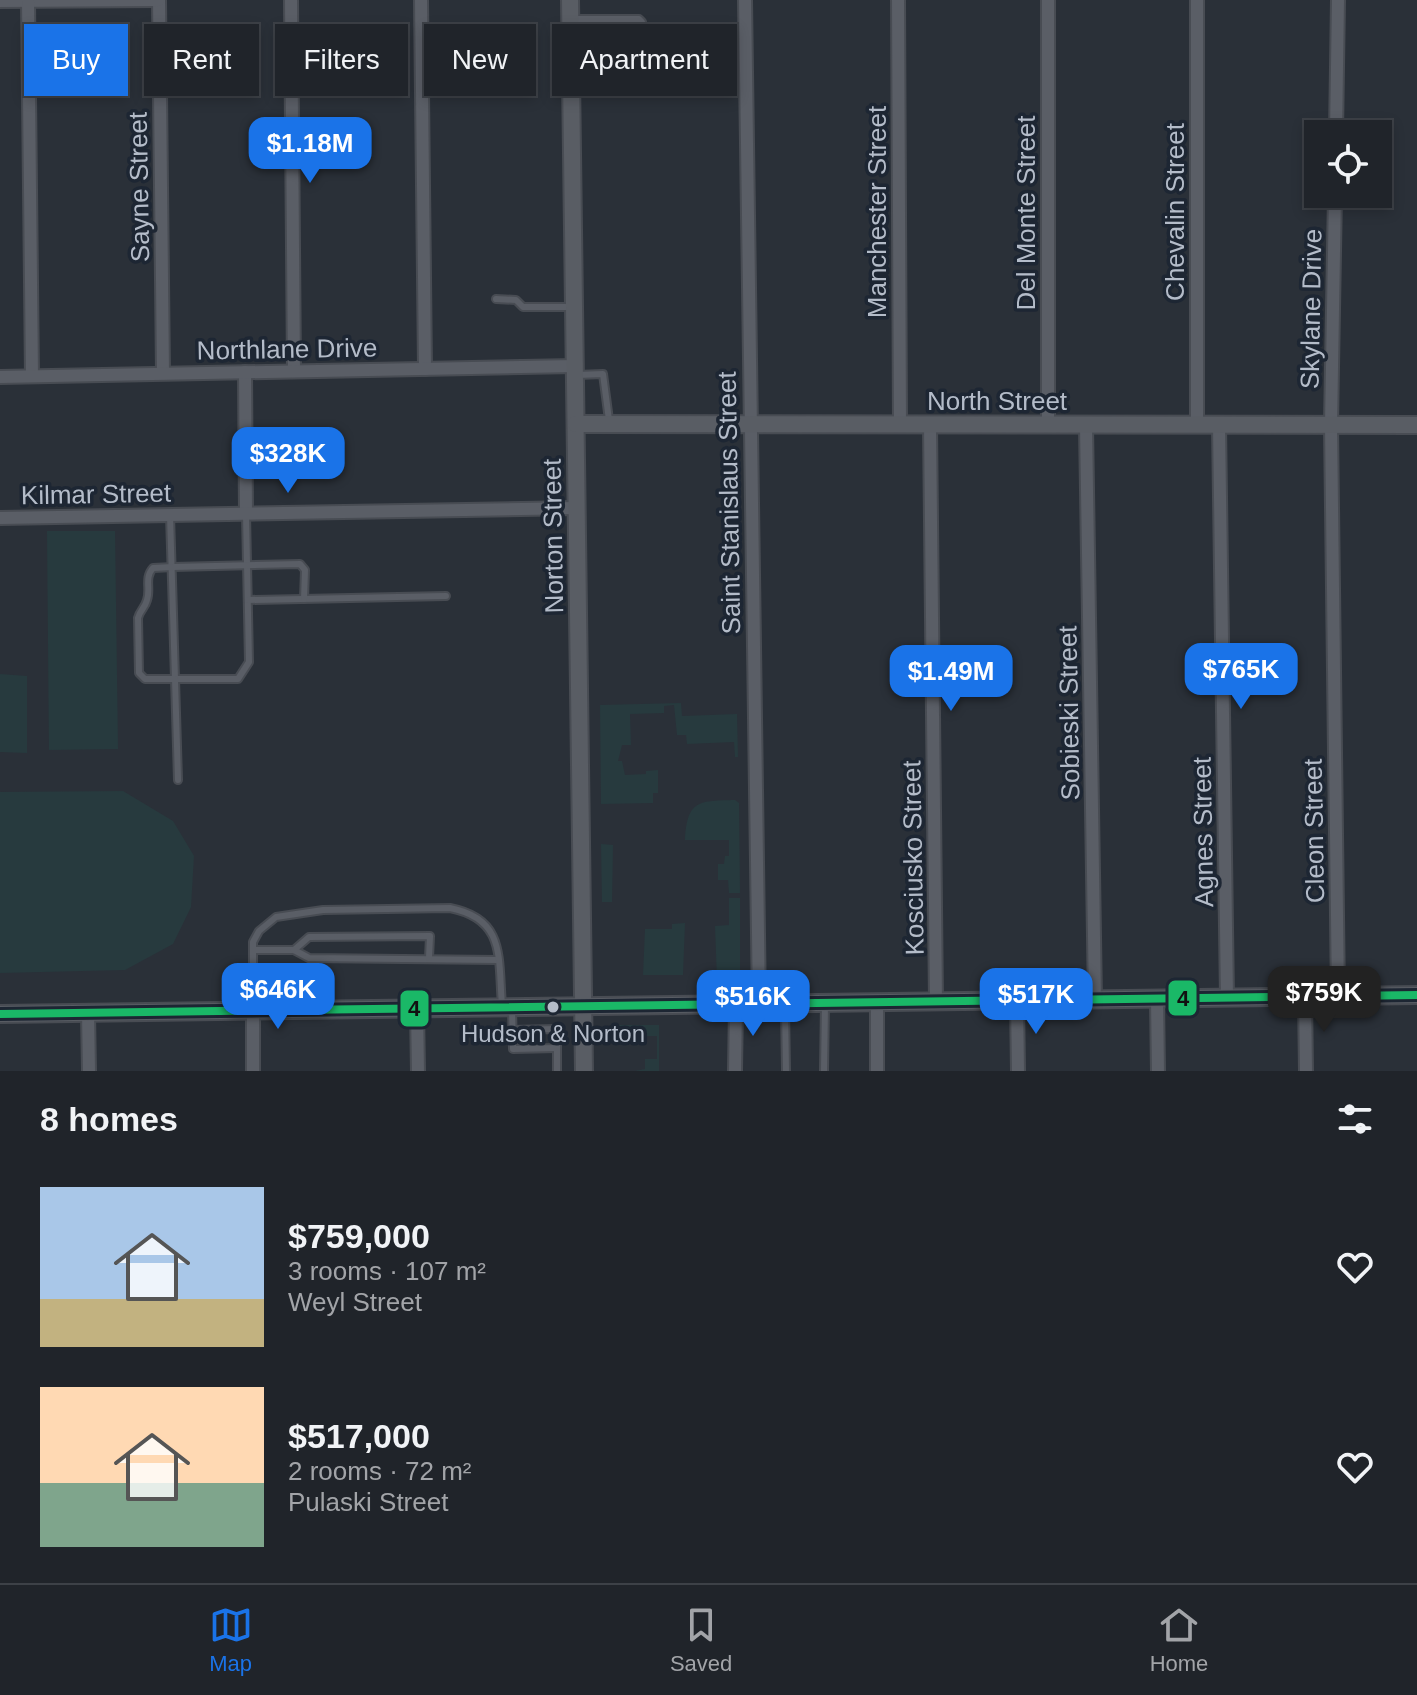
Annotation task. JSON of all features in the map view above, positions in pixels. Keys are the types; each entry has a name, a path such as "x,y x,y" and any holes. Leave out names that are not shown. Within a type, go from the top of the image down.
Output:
{"main road":[{"name":"Norton Street","path":"570,0 571,24"},
{"name":"Norton Street","path":"571,96 584,1071"},
{"name":"North Street","path":"576,424 1417,425"},
{"path":"0,1014 1417,995"}],"street":[{"path":"0,1 158,0"},
{"name":"Sayne Street","path":"158,0 163,373"},
{"path":"291,0 294,371"},
{"path":"421,0 425,369"},
{"name":"Saint Stanislaus Street","path":"745,0 759,1005"},
{"name":"Manchester Street","path":"898,0 900,424"},
{"name":"Del Monte Street","path":"1048,0 1048,425"},
{"name":"Chevalin Street","path":"1197,0 1197,425"},
{"path":"1336,120 1338,0"},
{"path":"28,1 32,376"},
{"name":"Skylane Drive","path":"1331,425 1335,208"},
{"name":"Northlane Drive","path":"0,377 425,369 575,370"},
{"path":"245,372 246,514"},
{"name":"Kosciusko Street","path":"930,425 936,1002"},
{"name":"Agnes Street","path":"1219,425 1227,998"},
{"name":"Cleon Street","path":"1331,425 1338,997"},
{"name":"Sobieski Street","path":"1086,426 1095,1000"},
{"name":"Kilmar Street","path":"0,518 577,508"},
{"path":"1305,997 1306,1071"},
{"path":"1157,999 1158,1071"},
{"path":"1017,1001 1018,1071"},
{"path":"877,1003 877,1071"},
{"path":"735,1071 736,1005"},
{"path":"417,1010 418,1071"},
{"path":"253,1011 253,1071"},
{"path":"88,1013 89,1071"}],"lane":[{"path":"571,19 639,19 642,24"},
{"path":"496,299 516,300 523,307 574,307"},
{"path":"575,370 603,374 609,424"},
{"path":"246,514 247,565 248,600 249,662 238,679 145,679 139,673 138,618 139,611 148,600 149,573 153,568 173,567 247,565 300,564 305,570 304,599"},
{"path":"170,515 178,780"},
{"path":"248,600 446,596"},
{"path":"253,1011 253,942 259,931 276,917 323,910 450,908 466,911 491,929 512,1030 513,1049 557,1048"},
{"path":"294,950 309,937 430,936 429,958"},
{"path":"253,950 294,950 309,958 498,960"},
{"path":"785,1004 786,1071"},
{"path":"824,1071 825,1004"},
{"path":"512,1030 557,1029 557,1071"}],"green space":[{"path":"47,531 115,531 118,749 49,750"},
{"path":"0,674 27,676 27,753 0,752"},
{"path":"681,703 682,716 737,714 738,757 735,757 734,742 687,744 686,735 677,735 674,705 664,706 664,713 630,714 631,745 622,745 618,761 622,761 625,775 658,770 658,793 653,793 653,803 601,804 600,705"},
{"path":"123,791 173,821 194,856 191,907 173,944 125,970 0,973 0,792"},
{"path":"735,800 739,803 740,893 729,893 728,880 718,880 718,864 724,864 725,856 729,856 729,840 685,840 689,817 698,805"},
{"path":"601,844 613,845 612,902 602,902"},
{"path":"729,898 740,898 740,981 717,981 715,926 729,925"},
{"path":"685,923 683,975 643,975 645,929 672,929 672,924"},
{"path":"619,1025 659,1025 659,1071 635,1071 645,1069 645,1059 657,1059 657,1036 620,1036"}],"transit line":[{"name":"4","path":"0,1014 1417,995"}],"place":[{"name":"Hudson & Norton","path":"553,1007"}]}
